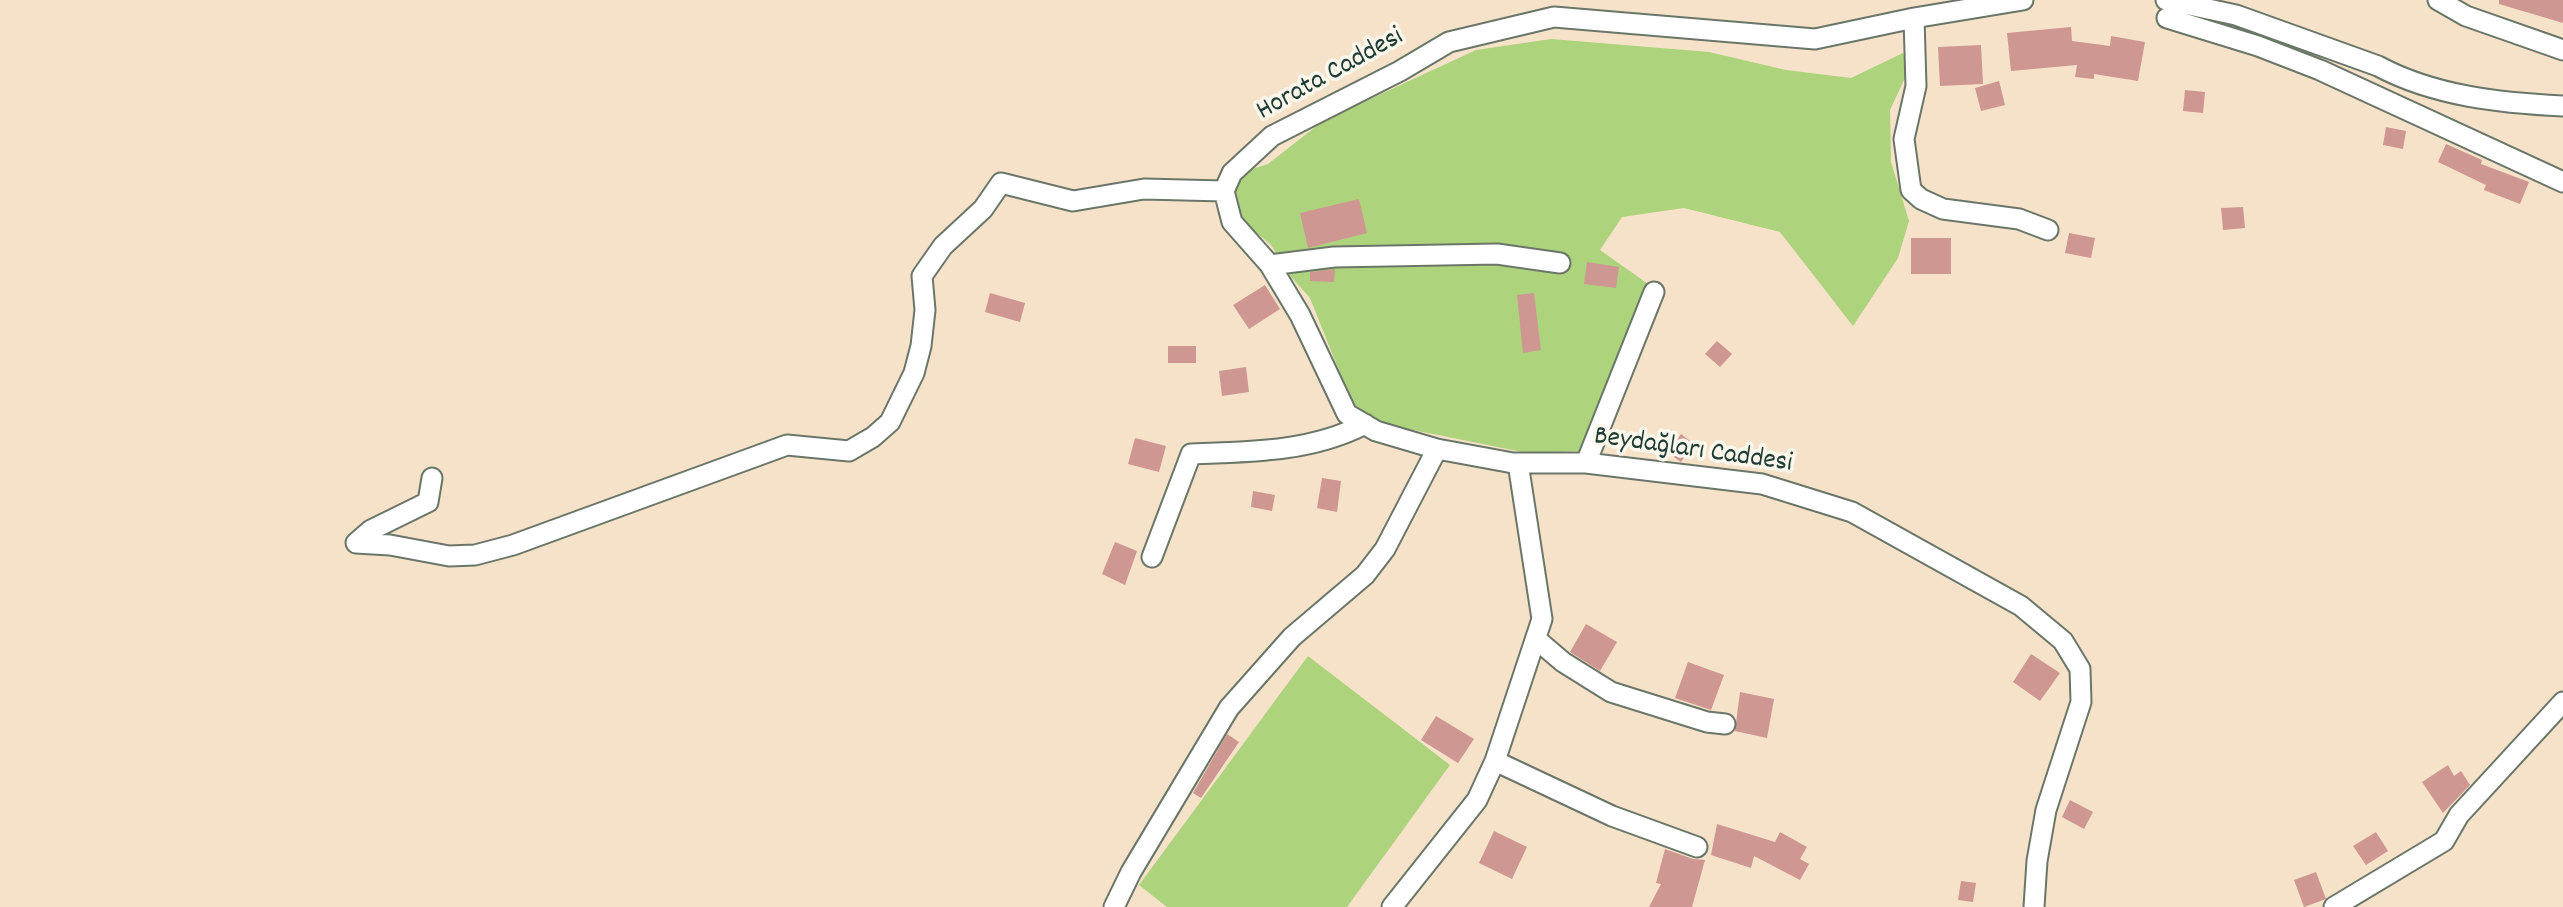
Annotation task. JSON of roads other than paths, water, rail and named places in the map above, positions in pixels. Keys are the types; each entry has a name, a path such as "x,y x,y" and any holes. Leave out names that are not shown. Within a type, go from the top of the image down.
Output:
{"street":[{"name":"Horata Caddesi","path":"1224,191 1231,173 1272,136 1400,71 1449,42 1554,17 1734,30 1815,39 1914,18 2023,0"},
{"path":"2438,0 2466,16 2563,50"},
{"path":"2166,9 2236,15 2378,66 2399,77 2460,96 2563,106"},
{"path":"2166,9 2320,70 2563,182"},
{"path":"1914,18 1916,86 1904,139 1911,190 1921,200 1943,209 2019,219 2048,230"},
{"path":"432,478 428,502 371,530 356,543 390,545 449,556 475,555 513,545 787,445 849,451 873,437 890,422 914,373 921,346 925,310 922,276 943,246 983,209 1001,183 1073,201 1144,189 1224,191"},
{"name":"Beydağları Caddesi","path":"1224,191 1231,222 1270,265 1300,315 1347,414 1376,430 1437,449 1518,463 1586,463 1762,485 1852,512 2021,606 2063,641 2080,669 2081,702 2046,810 2037,861 2034,907"},
{"path":"1270,265 1334,257 1497,254 1560,263"},
{"path":"1586,463 1654,292"},
{"path":"1152,557 1191,454 1273,451 1342,436 1365,424"},
{"path":"1114,907 1131,872 1229,708 1292,637 1365,575 1385,549 1437,449"},
{"path":"1392,907 1477,800 1495,761 1542,619 1518,463"},
{"path":"1535,639 1563,662 1611,692 1707,722 1725,724"},
{"path":"2334,907 2444,841 2459,815 2563,702"},
{"path":"1495,761 1612,816 1697,847"}]}
